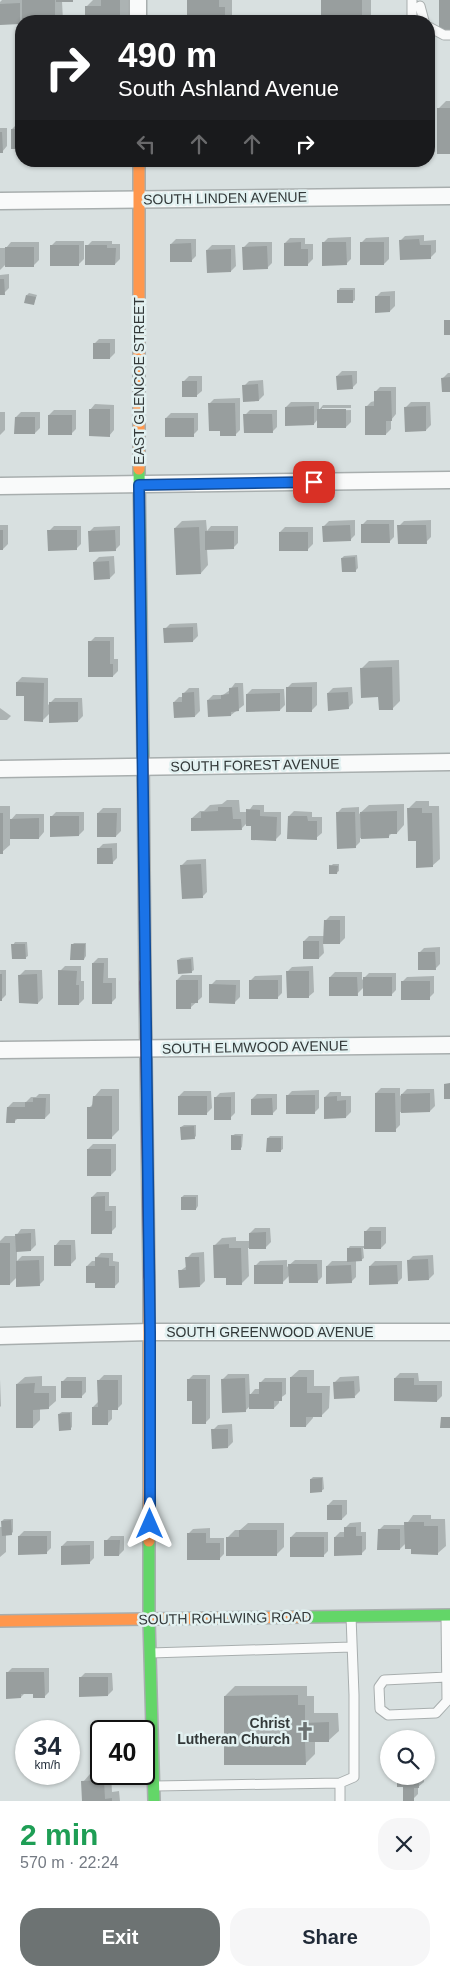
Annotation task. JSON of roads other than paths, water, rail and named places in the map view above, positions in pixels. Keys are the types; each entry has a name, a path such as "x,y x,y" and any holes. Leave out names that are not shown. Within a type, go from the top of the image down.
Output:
{"street":[{"path":"138,0 138,15"},
{"name":"EAST GLENCOE STREET","path":"139,167 139,485 150,1332 149,1619 154,1801"},
{"name":"SOUTH LINDEN AVENUE","path":"0,201 450,196"},
{"path":"0,486 450,480"},
{"name":"SOUTH FOREST AVENUE","path":"0,769 450,762"},
{"name":"SOUTH ELMWOOD AVENUE","path":"0,1050 450,1045"},
{"name":"SOUTH GREENWOOD AVENUE","path":"0,1336 150,1332 450,1332"},
{"name":"SOUTH ROHLWING ROAD","path":"0,1621 448,1615"}],"lane":[{"path":"416,3 421,15"},
{"path":"435,30 444,35 450,35"},
{"path":"447,1677 384,1680 379,1687 380,1708 388,1715 436,1713 449,1702 447,1677 448,1615"},
{"path":"154,1786 340,1783 354,1778 354,1695 351,1616"},
{"path":"150,1653 352,1647"},
{"path":"340,1783 340,1801"}],"place":[{"name":"Christ Lutheran Church","path":"305,1731"}]}
